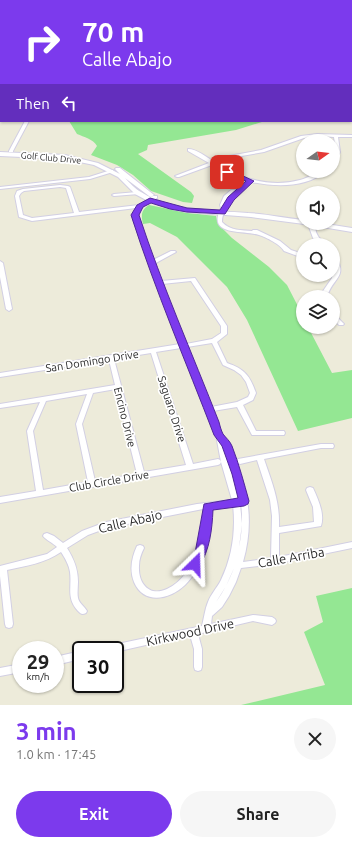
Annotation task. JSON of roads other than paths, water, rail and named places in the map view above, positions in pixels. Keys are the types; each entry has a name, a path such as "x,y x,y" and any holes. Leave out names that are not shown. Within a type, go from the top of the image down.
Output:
{"street":[{"path":"11,151 26,122"},
{"path":"340,136 352,136"},
{"path":"177,176 228,157 272,149 296,140"},
{"path":"190,150 227,172 248,180 272,184 296,183 312,178"},
{"name":"Golf Club Drive","path":"0,152 11,151 65,154 93,159 118,168 153,198"},
{"name":"Golf Club Drive","path":"0,152 73,158 96,164 120,176 137,193 153,198 172,208 296,217"},
{"path":"0,188 90,178 111,171"},
{"path":"248,180 231,198 220,216 220,221 224,227 258,233 285,250 296,253"},
{"path":"77,214 68,187 60,186 23,190 19,192 17,196 21,216 25,219 32,220 140,206 153,198"},
{"path":"114,195 137,193"},
{"path":"140,206 135,215 135,220 183,346 223,445 237,474 244,501 245,523 243,546 219,606 210,613 205,629"},
{"name":"Golf Club Drive","path":"223,211 296,221"},
{"path":"340,224 352,225"},
{"path":"340,228 352,230"},
{"path":"151,263 173,252"},
{"path":"0,263 8,309"},
{"path":"160,283 193,279 224,326 224,334 214,341 225,364 239,368 251,385 253,393 251,398 239,404 209,410"},
{"name":"San Domingo Drive","path":"0,375 214,341"},
{"name":"Saguaro Drive","path":"153,351 190,466"},
{"name":"Encino Drive","path":"111,357 141,476"},
{"path":"0,406 118,387"},
{"path":"91,391 79,424 92,484"},
{"path":"40,493 30,431 44,398"},
{"path":"239,404 254,434 282,433"},
{"path":"223,445 238,516 234,566"},
{"path":"240,461 321,446 331,446"},
{"path":"260,458 274,500 276,531 275,561"},
{"name":"Club Circle Drive","path":"0,500 218,462"},
{"path":"276,531 318,524 316,502 310,490"},
{"name":"Calle Abajo","path":"2,569 49,556 85,534 106,525 197,507 208,507 244,501"},
{"path":"140,548 135,561 134,570 139,585 145,592 152,595 170,591 181,583 190,573 201,554 206,529 208,507"},
{"path":"47,536 55,539 71,562 74,574 73,588 75,604 83,611"},
{"name":"Calle Arriba","path":"234,566 275,561 352,545"},
{"path":"2,569 9,624"},
{"name":"Kirkwood Drive","path":"124,646 253,618 272,621"},
{"path":"193,631 198,650 198,666"},
{"path":"0,672 12,670"}]}
